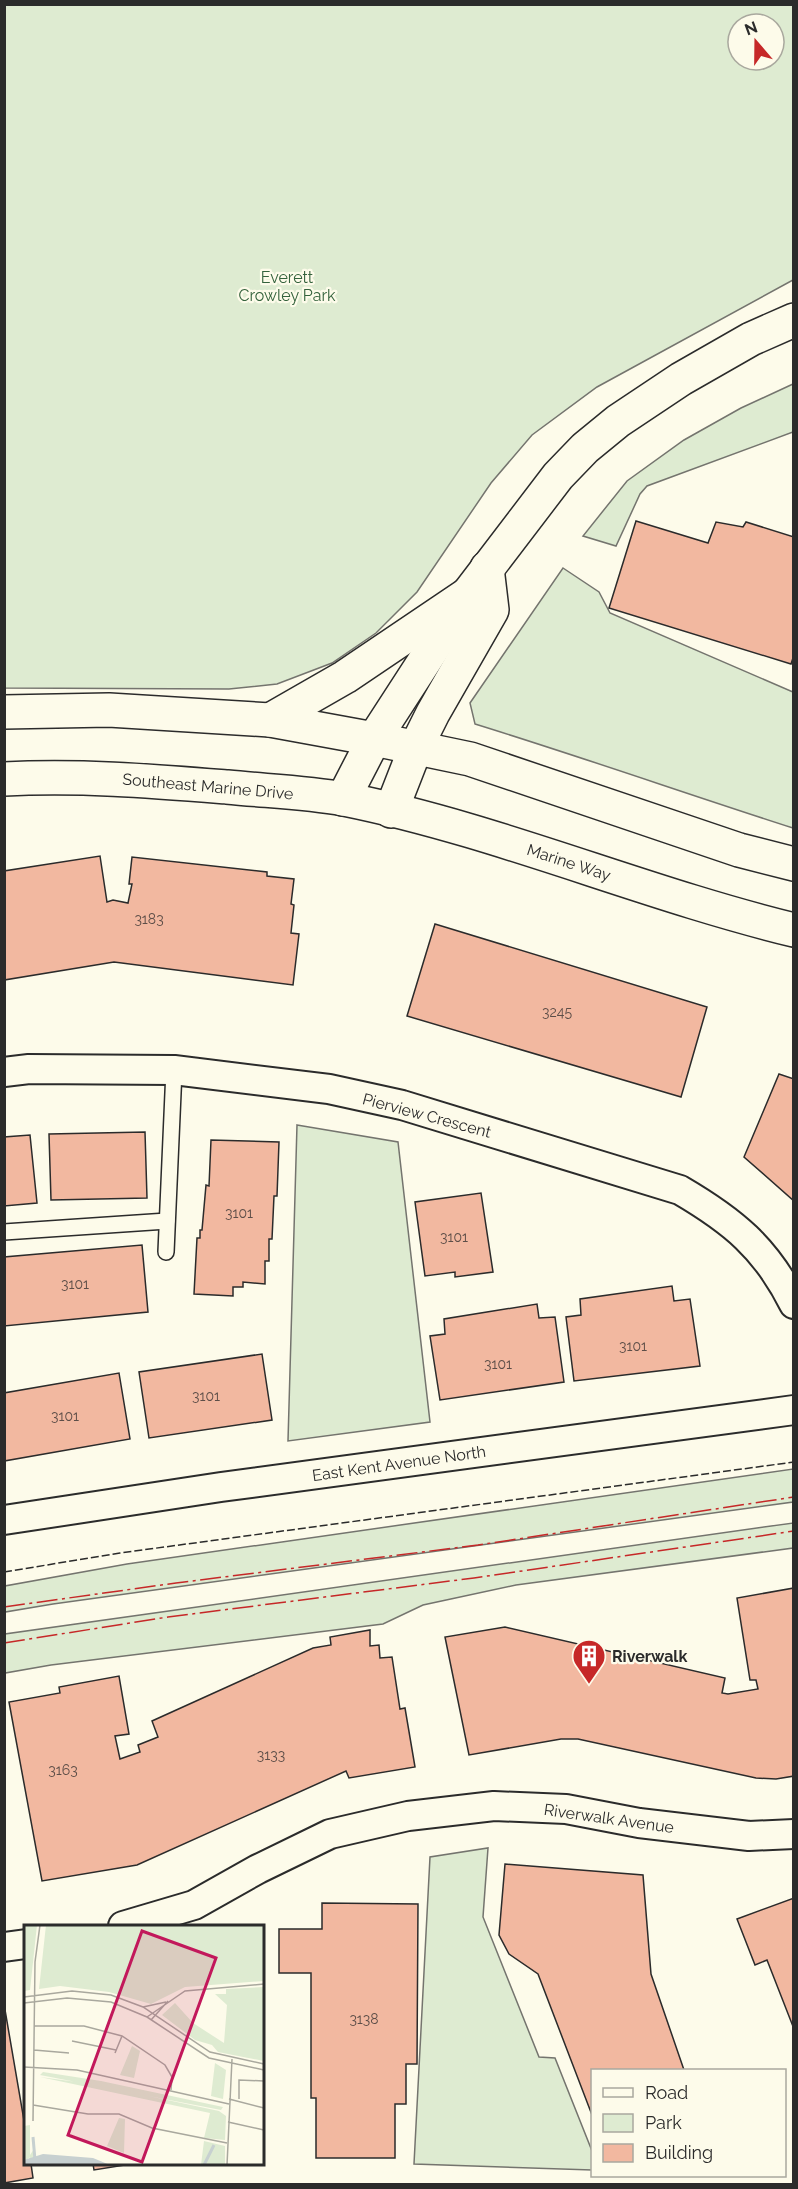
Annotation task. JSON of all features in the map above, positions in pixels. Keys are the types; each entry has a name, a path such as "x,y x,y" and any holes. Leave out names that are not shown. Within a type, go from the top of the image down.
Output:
{"main road":[{"path":"343,799 374,739 468,594 558,476 585,448 618,421 691,373 751,339 794,320"},
{"path":"391,811 416,747 433,713 492,610 488,568"},
{"path":"270,720 345,677 468,594"},
{"path":"4,712 110,710 270,720 416,747 470,759 739,850 794,864"},
{"name":"Southeast Marine Drive","path":"4,779 120,778 343,799"},
{"name":"Marine Way","path":"343,799 556,856 666,894 794,930"}],"street":[{"name":"Pierview Crescent","path":"4,1072 29,1069 174,1070 329,1089 393,1103 680,1190 716,1213 756,1245 784,1284 794,1304"},
{"name":"East Kent Avenue North","path":"4,1520 220,1487 794,1410"},
{"name":"Riverwalk Avenue","path":"126,1925 194,1905 258,1869 330,1834 408,1816 494,1806 566,1809 639,1823 749,1836 794,1834"},
{"path":"4,1947 24,1944"}],"lane":[{"path":"166,1252 174,1070"},
{"path":"4,1232 167,1221"}],"green space":[{"name":"Everett Crowley Park","path":"5,4 793,5 793,280 597,387 532,435 491,483 417,592 376,633 332,663 277,684 229,689 5,688"},
{"path":"793,384 793,432 647,486 640,494 616,546 583,536 627,481 684,440 741,408"},
{"path":"563,568 599,592 610,613 793,692 793,828 475,724 470,703"},
{"path":"297,1125 398,1142 430,1422 288,1441"},
{"path":"793,1469 793,1502 5,1612 5,1586 127,1564"},
{"path":"793,1523 793,1548 516,1585 423,1605 383,1624 51,1665 5,1673 5,1634"},
{"path":"488,1848 483,1917 539,2057 555,2058 591,2148 591,2170 414,2164 430,1857"}],"building":[{"path":"636,521 708,543 716,522 743,527 746,522 794,537 794,655 791,664 609,608"},
{"path":"100,856 107,902 113,900 128,903 132,884 129,884 132,857 267,872 267,876 294,879 291,933 299,934 293,985 114,962 4,980 4,871"},
{"path":"435,924 707,1007 681,1097 407,1016"},
{"path":"779,1074 794,1079 794,1201 744,1157"},
{"path":"145,1132 147,1198 51,1200 49,1134"},
{"path":"30,1135 37,1203 4,1206 4,1137"},
{"path":"211,1140 279,1142 277,1196 274,1196 269,1261 265,1261 265,1284 243,1282 243,1287 233,1287 233,1296 194,1294 197,1238 200,1238 200,1230 202,1230 206,1185 209,1186"},
{"path":"481,1193 493,1272 455,1277 455,1272 425,1276 415,1202"},
{"path":"142,1245 148,1312 4,1326 4,1257"},
{"path":"672,1286 674,1301 690,1299 700,1366 574,1381 566,1317 581,1315 580,1299"},
{"path":"537,1304 539,1318 555,1317 564,1382 440,1400 430,1336 445,1334 444,1319"},
{"path":"262,1354 272,1420 149,1438 139,1372"},
{"path":"119,1373 130,1439 4,1461 4,1393"},
{"name":"Riverwalk","path":"794,1588 794,1776 776,1779 756,1778 578,1739 561,1739 469,1755 445,1637 505,1627 725,1678 722,1693 728,1694 758,1689 756,1680 750,1680 737,1598"},
{"path":"370,1630 370,1646 379,1645 380,1658 392,1657 400,1709 405,1708 415,1767 349,1778 346,1771 137,1865 42,1881 9,1702 60,1693 59,1687 119,1676 129,1734 115,1736 120,1759 140,1752 138,1745 158,1737 152,1721 313,1648 331,1645 330,1637"},
{"path":"505,1864 643,1875 651,1974 684,2069 591,2069 591,2112 538,1974 509,1954 499,1935"},
{"path":"794,1898 794,2029 767,1960 755,1965 737,1919"},
{"path":"322,1903 418,1904 417,2064 406,2064 406,2104 395,2104 395,2158 316,2158 316,2098 311,2098 311,1973 279,1973 279,1929 322,1929"},
{"path":"4,2004 24,2120 24,2165 31,2165 33,2178 4,2183"},
{"path":"93,2165 125,2165 94,2170"}],"fence":[{"path":"4,1572 120,1553 794,1462"}],"power":[{"path":"4,1607 478,1545 794,1497"},
{"path":"4,1643 168,1617 474,1578 794,1531"}],"place":[{"name":"Riverwalk","path":"589,1685"}]}
